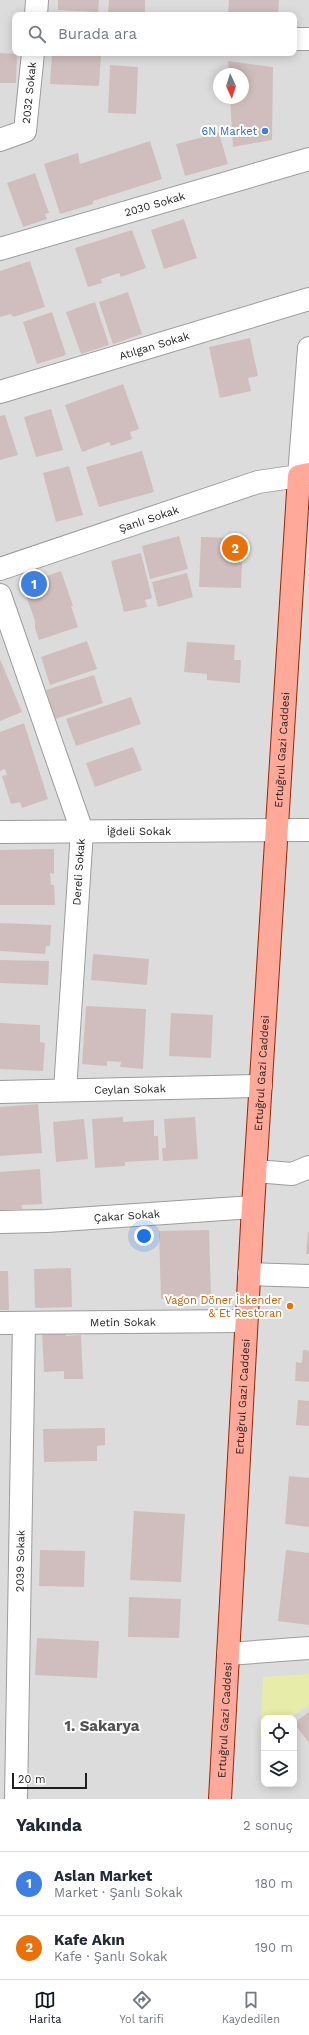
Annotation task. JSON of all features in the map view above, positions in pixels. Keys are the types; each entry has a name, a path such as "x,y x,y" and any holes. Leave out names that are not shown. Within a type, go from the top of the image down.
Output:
{"main road":[{"name":"Ertuğrul Gazi Caddesi","path":"220,1799 260,1086 304,475"}],"street":[{"path":"36,12 37,0"},
{"path":"297,39 309,39"},
{"name":"2032 Sokak","path":"0,140 25,131 33,56"},
{"name":"2030 Sokak","path":"0,249 309,159"},
{"name":"Atılgan Sokak","path":"0,392 309,299"},
{"name":"Ertuğrul Gazi Caddesi","path":"304,475 309,348"},
{"name":"Şanlı Sokak","path":"0,569 258,482 304,475"},
{"name":"Dereli Sokak","path":"0,595 82,831 65,1090"},
{"name":"İğdeli Sokak","path":"0,832 309,830"},
{"name":"Ceylan Sokak","path":"0,1092 260,1086"},
{"path":"256,1171 292,1174 309,1167"},
{"name":"Çakar Sokak","path":"0,1222 47,1221 253,1207"},
{"path":"249,1274 309,1276"},
{"name":"Metin Sokak","path":"0,1323 246,1321"},
{"name":"2039 Sokak","path":"16,1799 24,1323"},
{"path":"228,1654 309,1648"}],"shaded area":[{"path":"0,0 309,0 309,1799 0,1799"}],"green space":[{"path":"309,1674 309,1705 294,1715 261,1715 263,1677"}],"building":[{"path":"58,0 99,0 98,12 58,10"},
{"path":"109,0 145,0 145,12 108,12"},
{"path":"229,0 279,0 278,12 228,12"},
{"path":"0,53 12,54 12,56 17,56 16,83 0,83"},
{"path":"52,56 101,56 99,86 50,84"},
{"path":"228,61 273,67 272,140 233,147 230,104 249,104 249,68 229,68"},
{"path":"110,65 138,67 136,114 108,113"},
{"path":"219,133 228,164 185,176 176,144"},
{"path":"150,141 162,179 93,201 93,204 60,214 44,164 78,153 80,164"},
{"path":"35,173 49,213 45,214 47,219 23,227 7,183"},
{"path":"184,219 197,258 164,269 151,230"},
{"path":"132,230 146,268 121,277 119,273 101,279 102,283 88,287 75,248"},
{"path":"30,261 45,307 13,317 11,314 0,317 0,271"},
{"path":"128,292 142,334 113,344 99,302"},
{"path":"95,302 109,345 81,354 66,312"},
{"path":"52,312 66,355 37,364 23,322"},
{"path":"250,338 258,376 248,378 251,391 220,398 209,347"},
{"path":"123,384 139,429 130,432 132,439 111,446 109,442 82,452 65,405"},
{"path":"51,409 63,450 36,457 24,417"},
{"path":"5,415 18,455 0,460 0,416"},
{"path":"142,451 154,492 99,507 86,467"},
{"path":"69,466 83,515 56,522 43,473"},
{"path":"179,536 188,569 150,579 142,546"},
{"path":"201,537 243,538 241,588 199,587"},
{"path":"141,553 152,598 145,600 147,607 124,612 111,561"},
{"path":"61,571 73,606 71,606 78,627 39,640 35,628 35,621 22,585"},
{"path":"187,573 193,597 158,607 152,582"},
{"path":"87,641 97,669 50,685 41,657"},
{"path":"187,642 235,645 234,660 241,660 240,683 207,680 207,674 184,672"},
{"path":"0,659 22,712 0,721"},
{"path":"94,675 103,703 55,719 46,690"},
{"path":"131,697 141,724 76,746 66,719"},
{"path":"24,723 48,799 22,808 20,802 11,804 2,776 7,775 5,769 0,771 0,732"},
{"path":"133,747 142,770 95,787 86,763"},
{"path":"54,849 54,874 50,873 51,885 54,885 55,905 0,905 0,850"},
{"path":"0,923 51,925 50,946 46,946 45,954 0,951"},
{"path":"93,954 149,959 147,985 91,980"},
{"path":"0,960 49,961 48,985 0,983"},
{"path":"86,1006 146,1009 143,1069 120,1067 121,1062 107,1061 107,1066 82,1064"},
{"path":"171,1013 213,1015 211,1058 169,1056"},
{"path":"0,1023 40,1025 40,1042 45,1043 43,1071 0,1069"},
{"path":"38,1104 42,1153 0,1156 0,1107"},
{"path":"123,1117 123,1122 154,1120 154,1136 158,1136 159,1160 125,1162 125,1166 95,1168 92,1119"},
{"path":"195,1117 198,1159 163,1161 162,1148 166,1148 164,1119"},
{"path":"84,1119 88,1159 56,1162 53,1122"},
{"path":"40,1169 42,1204 22,1205 22,1209 0,1210 0,1172"},
{"path":"209,1230 211,1297 161,1299 159,1231"},
{"path":"308,1232 309,1254 306,1254"},
{"path":"71,1268 72,1307 35,1308 34,1269"},
{"path":"0,1271 8,1271 9,1310 0,1310"},
{"path":"66,1331 66,1336 81,1335 83,1379 64,1379 64,1371 44,1372 42,1333"},
{"path":"303,1350 309,1351 309,1382 295,1381 296,1362 302,1363"},
{"path":"298,1400 309,1401 309,1426 296,1425"},
{"path":"105,1428 105,1445 97,1446 97,1461 44,1462 43,1429"},
{"path":"289,1476 309,1478 309,1527 285,1524"},
{"path":"134,1511 185,1514 181,1582 130,1580"},
{"path":"40,1550 85,1551 84,1587 39,1586"},
{"path":"286,1550 309,1553 309,1625 278,1621"},
{"path":"129,1597 181,1599 179,1638 128,1637"},
{"path":"37,1638 99,1641 97,1678 35,1675"},
{"path":"309,1712 309,1743 297,1727 297,1721"}],"place":[{"name":"6N Market","path":"265,131"},
{"name":"Kafe Akın","path":"235,548"},
{"name":"Aslan Market","path":"34,584"},
{"name":"Vagon Döner İskender & Et Restoran","path":"290,1306"}],"district":[{"name":"1. Sakarya","path":"102,1726"}]}
